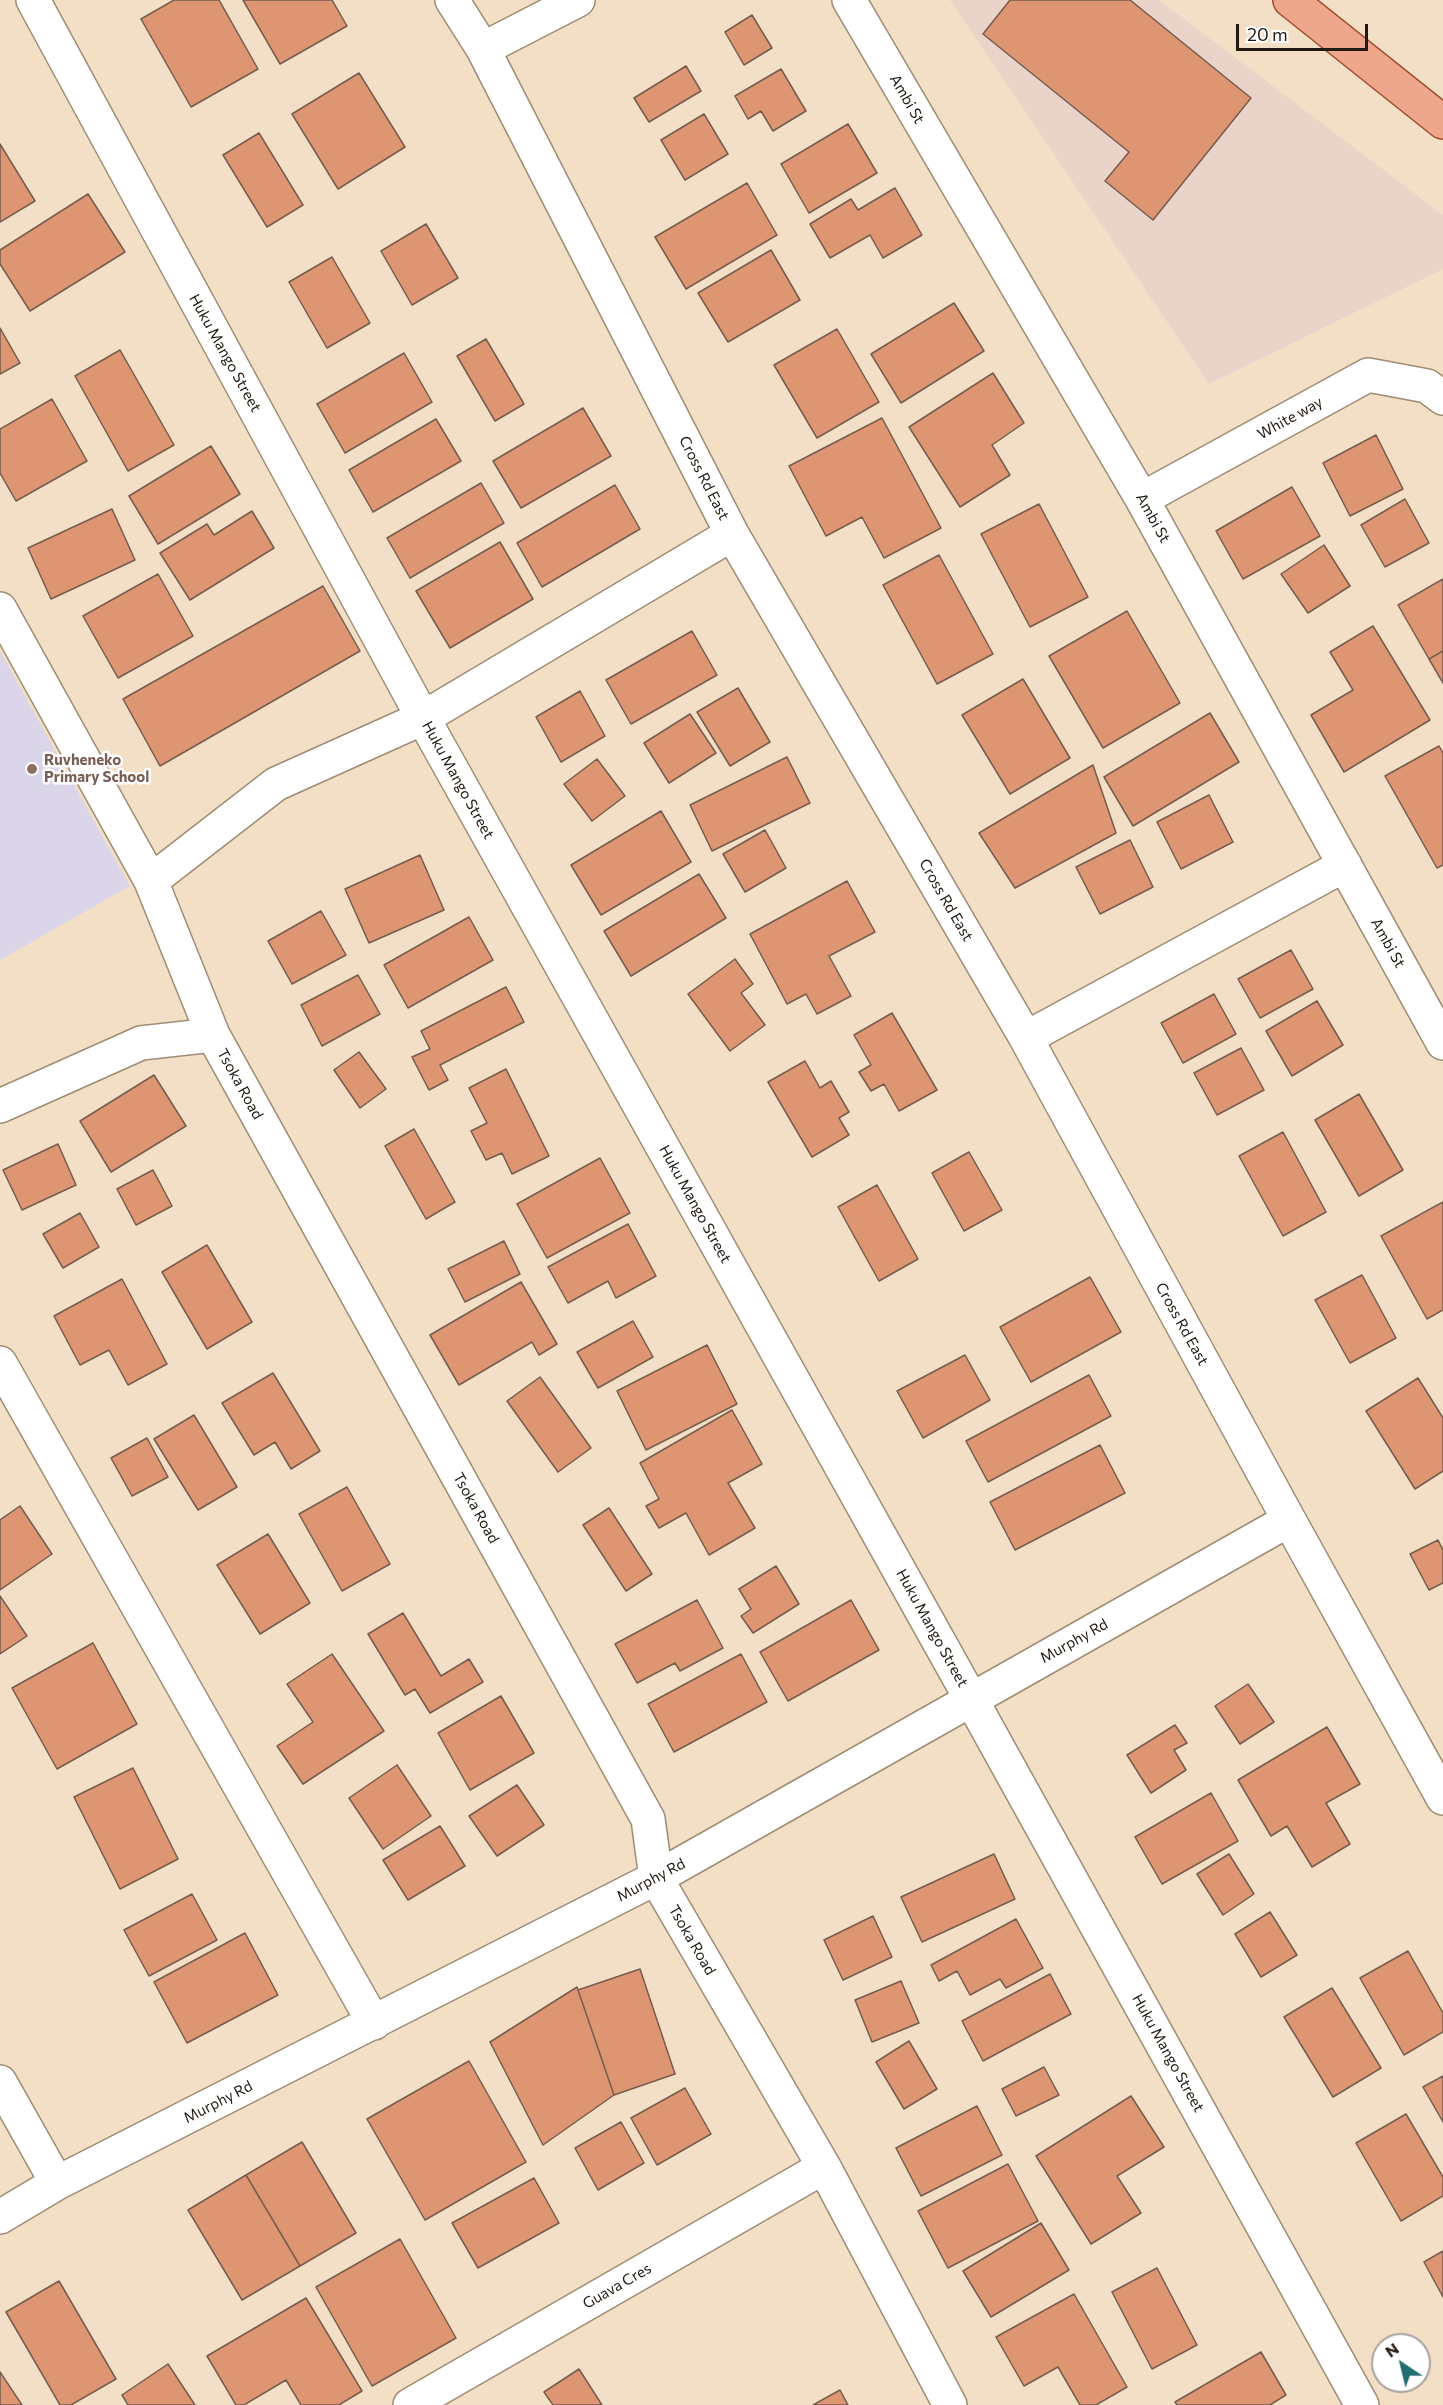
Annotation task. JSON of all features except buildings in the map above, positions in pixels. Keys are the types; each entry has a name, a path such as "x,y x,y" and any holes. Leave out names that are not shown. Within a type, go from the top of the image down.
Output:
{"main road":[{"path":"1290,0 1443,122"}],"street":[{"name":"Huku Mango Street","path":"33,0 423,717 1362,2405"},
{"name":"Cross Rd East","path":"452,0 483,49 732,534 1026,1038 1443,1798"},
{"path":"483,49 578,0"},
{"name":"Ambi St","path":"849,0 1142,499 1443,1043"},
{"name":"White way","path":"1142,499 1368,375 1426,386 1443,398"},
{"path":"151,880 276,784 423,717 732,534"},
{"name":"Tsoka Road","path":"0,609 151,880 213,1035 648,1819 656,1878 824,2167 950,2405"},
{"path":"1026,1038 1345,865"},
{"path":"0,1106 141,1044 213,1035"},
{"path":"0,1363 374,2023"},
{"name":"Murphy Rd","path":"0,2217 57,2183 656,1878 1289,1520"},
{"path":"0,2082 57,2183"},
{"name":"Guava Cres","path":"410,2405 824,2167"}],"shaded area":[{"path":"950,0 1159,0 1443,215 1443,269 1209,384"},
{"name":"Ruvheneko Primary School","path":"0,651 130,886 0,960"}],"place":[{"name":"Ruvheneko Primary School","path":"32,769"}]}
